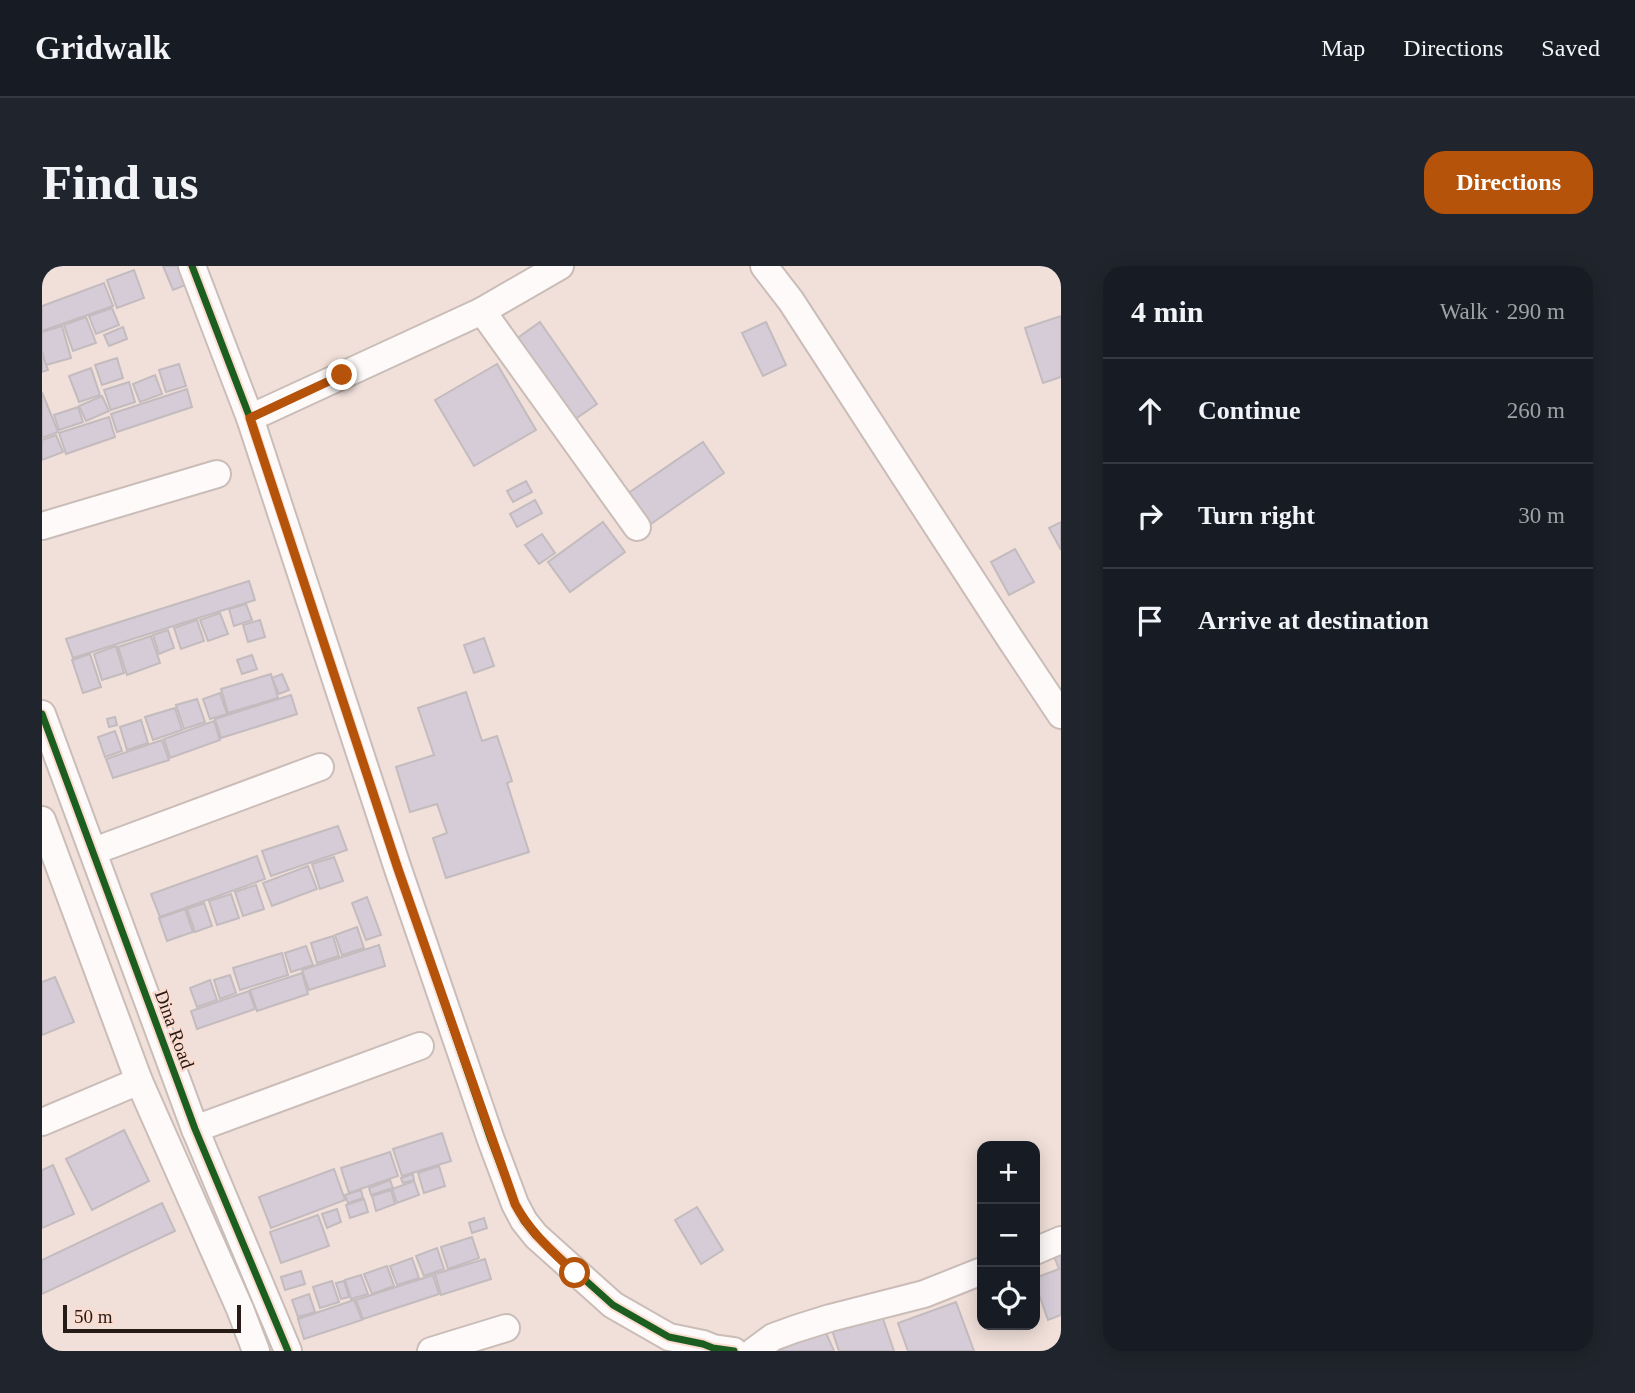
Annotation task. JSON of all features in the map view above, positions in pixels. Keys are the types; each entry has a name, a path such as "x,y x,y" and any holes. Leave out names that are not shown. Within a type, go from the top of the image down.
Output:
{"street":[{"path":"192,266 250,418 398,869 515,1204 536,1236 613,1305 670,1338 734,1351"},
{"path":"250,418 482,311 560,266"},
{"path":"764,266 791,301 1061,715"},
{"path":"482,311 637,527"},
{"path":"42,526 218,474"},
{"name":"Dina Road","path":"42,714 195,1129 288,1351"},
{"path":"94,851 320,767"},
{"path":"42,820 139,1081 256,1351"},
{"path":"195,1129 421,1046"},
{"path":"42,1122 139,1081"},
{"path":"1040,1249 1061,1240"},
{"path":"754,1351 773,1337 784,1333 830,1318 924,1294 977,1273"},
{"path":"431,1351 506,1328"}],"building":[{"path":"163,266 181,266 188,284 173,290"},
{"path":"134,270 144,298 117,308 107,280"},
{"path":"104,283 113,306 42,331 42,306"},
{"path":"112,308 119,325 96,334 89,316"},
{"path":"1061,316 1061,377 1043,383 1025,328"},
{"path":"86,317 96,343 73,351 64,325"},
{"path":"540,322 597,404 568,424 512,342"},
{"path":"766,322 786,365 763,376 742,333"},
{"path":"62,326 71,358 46,365 42,351 42,332"},
{"path":"123,327 127,339 109,346 104,335"},
{"path":"42,354 48,370 42,372"},
{"path":"117,358 123,378 102,385 95,365"},
{"path":"179,364 186,386 166,392 159,370"},
{"path":"497,364 536,430 474,466 435,400"},
{"path":"91,368 100,395 79,402 69,376"},
{"path":"155,375 162,394 140,402 133,384"},
{"path":"129,382 135,402 111,410 104,390"},
{"path":"187,389 192,407 117,432 111,414"},
{"path":"42,392 58,432 42,438"},
{"path":"102,396 109,411 86,421 79,406"},
{"path":"78,407 83,422 59,430 54,415"},
{"path":"109,417 115,437 66,454 59,433"},
{"path":"56,435 63,452 42,460 42,440"},
{"path":"703,442 724,473 645,528 624,496"},
{"path":"526,481 532,492 513,502 507,491"},
{"path":"535,500 542,513 517,527 510,514"},
{"path":"603,522 625,552 570,592 548,562"},
{"path":"1061,522 1061,550 1049,528"},
{"path":"542,534 555,553 539,564 525,545"},
{"path":"1015,549 1034,582 1009,595 991,562"},
{"path":"249,581 255,600 73,658 66,639"},
{"path":"246,604 252,620 234,626 229,609"},
{"path":"220,613 228,634 208,641 200,620"},
{"path":"197,620 204,641 181,649 174,628"},
{"path":"260,620 265,637 248,642 243,625"},
{"path":"168,630 174,648 159,654 153,635"},
{"path":"151,636 160,663 127,675 118,647"},
{"path":"484,638 494,666 474,673 464,645"},
{"path":"116,646 124,673 102,680 94,654"},
{"path":"90,654 101,687 83,693 72,660"},
{"path":"252,655 257,669 242,674 237,660"},
{"path":"271,674 278,698 228,713 221,689"},
{"path":"282,674 289,690 279,694 272,678"},
{"path":"466,692 482,741 497,736 512,781 507,783 529,852 446,878 433,838 447,833 437,804 410,812 396,767 434,755 418,708"},
{"path":"220,693 227,714 210,719 203,699"},
{"path":"291,695 297,714 221,738 215,719"},
{"path":"197,699 205,722 184,729 176,705"},
{"path":"175,708 182,730 153,740 145,717"},
{"path":"115,717 117,725 109,727 107,719"},
{"path":"141,720 148,743 127,750 120,727"},
{"path":"214,721 220,740 170,758 164,739"},
{"path":"115,731 122,751 105,757 98,737"},
{"path":"162,740 169,760 113,778 106,759"},
{"path":"338,826 347,850 271,876 262,851"},
{"path":"257,856 265,879 160,917 151,894"},
{"path":"334,857 343,881 320,889 312,864"},
{"path":"308,866 317,889 272,906 263,883"},
{"path":"256,885 264,909 243,916 235,892"},
{"path":"231,894 239,918 217,925 209,901"},
{"path":"367,897 381,935 366,940 352,903"},
{"path":"204,903 212,926 195,932 187,909"},
{"path":"185,909 193,932 167,941 159,918"},
{"path":"357,927 364,948 342,955 335,935"},
{"path":"333,936 339,956 317,963 311,943"},
{"path":"379,945 385,966 309,990 302,970"},
{"path":"306,946 313,965 291,972 285,953"},
{"path":"282,953 288,975 240,990 233,968"},
{"path":"302,973 308,994 257,1011 250,990"},
{"path":"230,975 236,993 220,999 214,980"},
{"path":"55,977 74,1022 42,1035 42,982"},
{"path":"210,980 217,1000 197,1007 190,988"},
{"path":"249,991 255,1009 197,1029 191,1011"},
{"path":"124,1130 149,1181 92,1210 66,1159"},
{"path":"442,1133 451,1161 402,1176 393,1149"},
{"path":"390,1152 398,1176 349,1193 341,1168"},
{"path":"53,1165 74,1214 42,1228 42,1170"},
{"path":"439,1166 445,1186 424,1193 418,1173"},
{"path":"334,1169 345,1200 271,1228 259,1197"},
{"path":"413,1174 414,1180 403,1183 401,1178"},
{"path":"390,1180 393,1188 371,1195 369,1188"},
{"path":"414,1181 419,1195 397,1203 392,1189"},
{"path":"361,1190 363,1198 348,1203 345,1195"},
{"path":"391,1190 395,1204 376,1211 372,1196"},
{"path":"364,1199 368,1212 350,1218 346,1205"},
{"path":"162,1203 175,1231 42,1294 42,1260"},
{"path":"697,1207 723,1250 701,1264 675,1220"},
{"path":"337,1209 341,1222 327,1228 322,1214"},
{"path":"318,1215 329,1246 281,1263 270,1232"},
{"path":"484,1218 487,1228 472,1233 469,1223"},
{"path":"472,1237 479,1258 448,1269 441,1247"},
{"path":"437,1248 444,1269 424,1276 416,1256"},
{"path":"1061,1253 1061,1315 1048,1320 1040,1297 1040,1276 1059,1269 1054,1256"},
{"path":"412,1258 419,1278 397,1285 390,1266"},
{"path":"485,1259 491,1279 441,1295 435,1274"},
{"path":"387,1266 394,1286 372,1294 364,1274"},
{"path":"301,1271 305,1284 285,1290 281,1277"},
{"path":"361,1275 368,1294 351,1299 345,1280"},
{"path":"433,1275 439,1294 363,1319 356,1300"},
{"path":"332,1281 339,1302 320,1308 313,1287"},
{"path":"344,1281 349,1297 341,1299 336,1283"},
{"path":"309,1294 315,1312 298,1317 292,1300"},
{"path":"354,1300 362,1320 304,1339 298,1319"},
{"path":"956,1302 974,1351 908,1351 898,1323"},
{"path":"881,1313 894,1351 839,1351 832,1330"},
{"path":"825,1331 834,1351 777,1351"}],"cycle path":[{"path":"192,266 250,418 398,869 515,1204 536,1236 613,1305 669,1337 734,1351"},
{"path":"42,714 195,1129 288,1351"}],"route":[{"path":"342,375 250,418 398,869 515,1204 536,1236 575,1273"}]}
